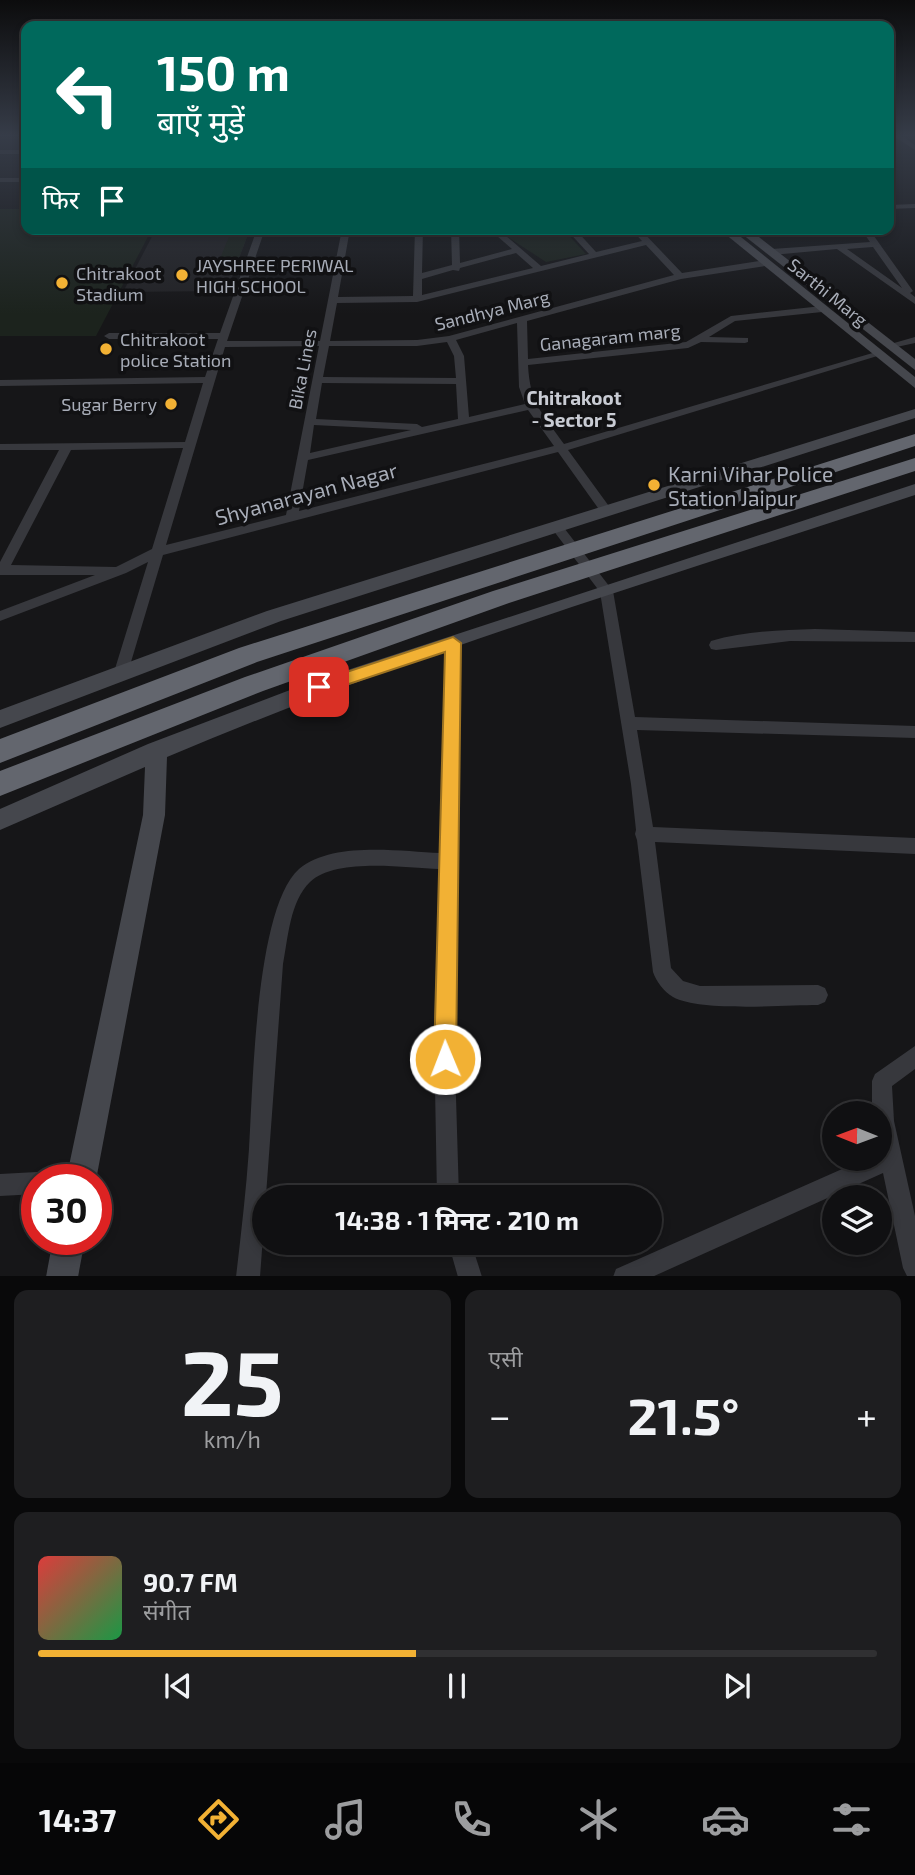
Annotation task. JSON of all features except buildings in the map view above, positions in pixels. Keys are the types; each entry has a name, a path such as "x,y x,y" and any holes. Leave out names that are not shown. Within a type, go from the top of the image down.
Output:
{"highway":[{"path":"0,751 248,655 574,555 915,440"},
{"path":"0,784 574,555 601,565 915,464"}],"street":[{"path":"894,207 914,207"},
{"path":"121,672 209,380 259,235"},
{"name":"Bika Lines","path":"292,516 345,235"},
{"path":"417,299 419,235"},
{"path":"456,235 456,269"},
{"path":"499,235 538,268"},
{"path":"576,235 594,255"},
{"path":"641,235 680,276"},
{"name":"Sarthi Marg","path":"734,235 769,257"},
{"name":"Sarthi Marg","path":"749,235 822,309 915,384"},
{"path":"868,235 915,300"},
{"path":"334,300 417,299 648,243"},
{"name":"Sandhya Marg","path":"109,336 417,343 450,339 680,276 769,257 838,246 874,244"},
{"path":"838,246 915,300"},
{"path":"418,277 456,269 515,251"},
{"path":"769,257 892,345 915,366"},
{"name":"Ganagaram marg","path":"524,362 611,354 703,340 720,322 734,318 822,309"},
{"path":"522,319 524,387 531,406 607,512"},
{"path":"450,339 459,356 464,422"},
{"path":"703,340 745,340"},
{"path":"892,345 915,340"},
{"name":"Shyanarayan Nagar","path":"0,616 121,570 156,552 562,448 878,354"},
{"path":"0,383 209,380"},
{"path":"318,380 462,381"},
{"path":"302,458 531,406"},
{"path":"0,719 274,616 915,413"},
{"path":"310,422 437,428"},
{"path":"0,447 189,445"},
{"path":"67,446 1,570 121,570"},
{"path":"0,820 156,751 319,687 915,489"},
{"path":"557,527 574,555 606,591 630,723 662,972 677,989 700,996 818,995"},
{"path":"716,645 747,638 795,634 914,640"},
{"path":"448,1185 444,1031 453,643"},
{"path":"630,723 915,732"},
{"path":"84,1164 154,816 156,751"},
{"path":"643,834 915,846"},
{"path":"248,1276 265,1060 278,942 289,895 304,875 338,859 448,861"},
{"path":"882,1101 882,1081 915,1056"},
{"path":"892,1164 915,1268"},
{"path":"624,1276 864,1171"},
{"path":"0,1185 21,1184"},
{"path":"62,1276 66,1255"},
{"path":"463,1255 470,1276"}],"shaded area":[{"name":"Chitrakoot Stadium","path":"0,209 21,209 21,235 149,235 96,336 0,336"},
{"name":"JAYSHREE PERIWAL HIGH SCHOOL","path":"153,235 248,235 227,291 123,292"},
{"path":"230,235 248,235 238,260 220,259"},
{"path":"505,235 569,235 586,254 546,262"}],"place":[{"name":"JAYSHREE PERIWAL HIGH SCHOOL","path":"182,275"},
{"name":"Chitrakoot Stadium","path":"62,283"},
{"name":"Chitrakoot police Station","path":"106,349"},
{"name":"Sugar Berry","path":"171,404"},
{"name":"Karni Vihar Police Station Jaipur","path":"654,485"}],"district":[{"name":"Chitrakoot - Sector 5","path":"574,408"}],"route":[{"path":"319,687 453,643 445,1059"}]}
